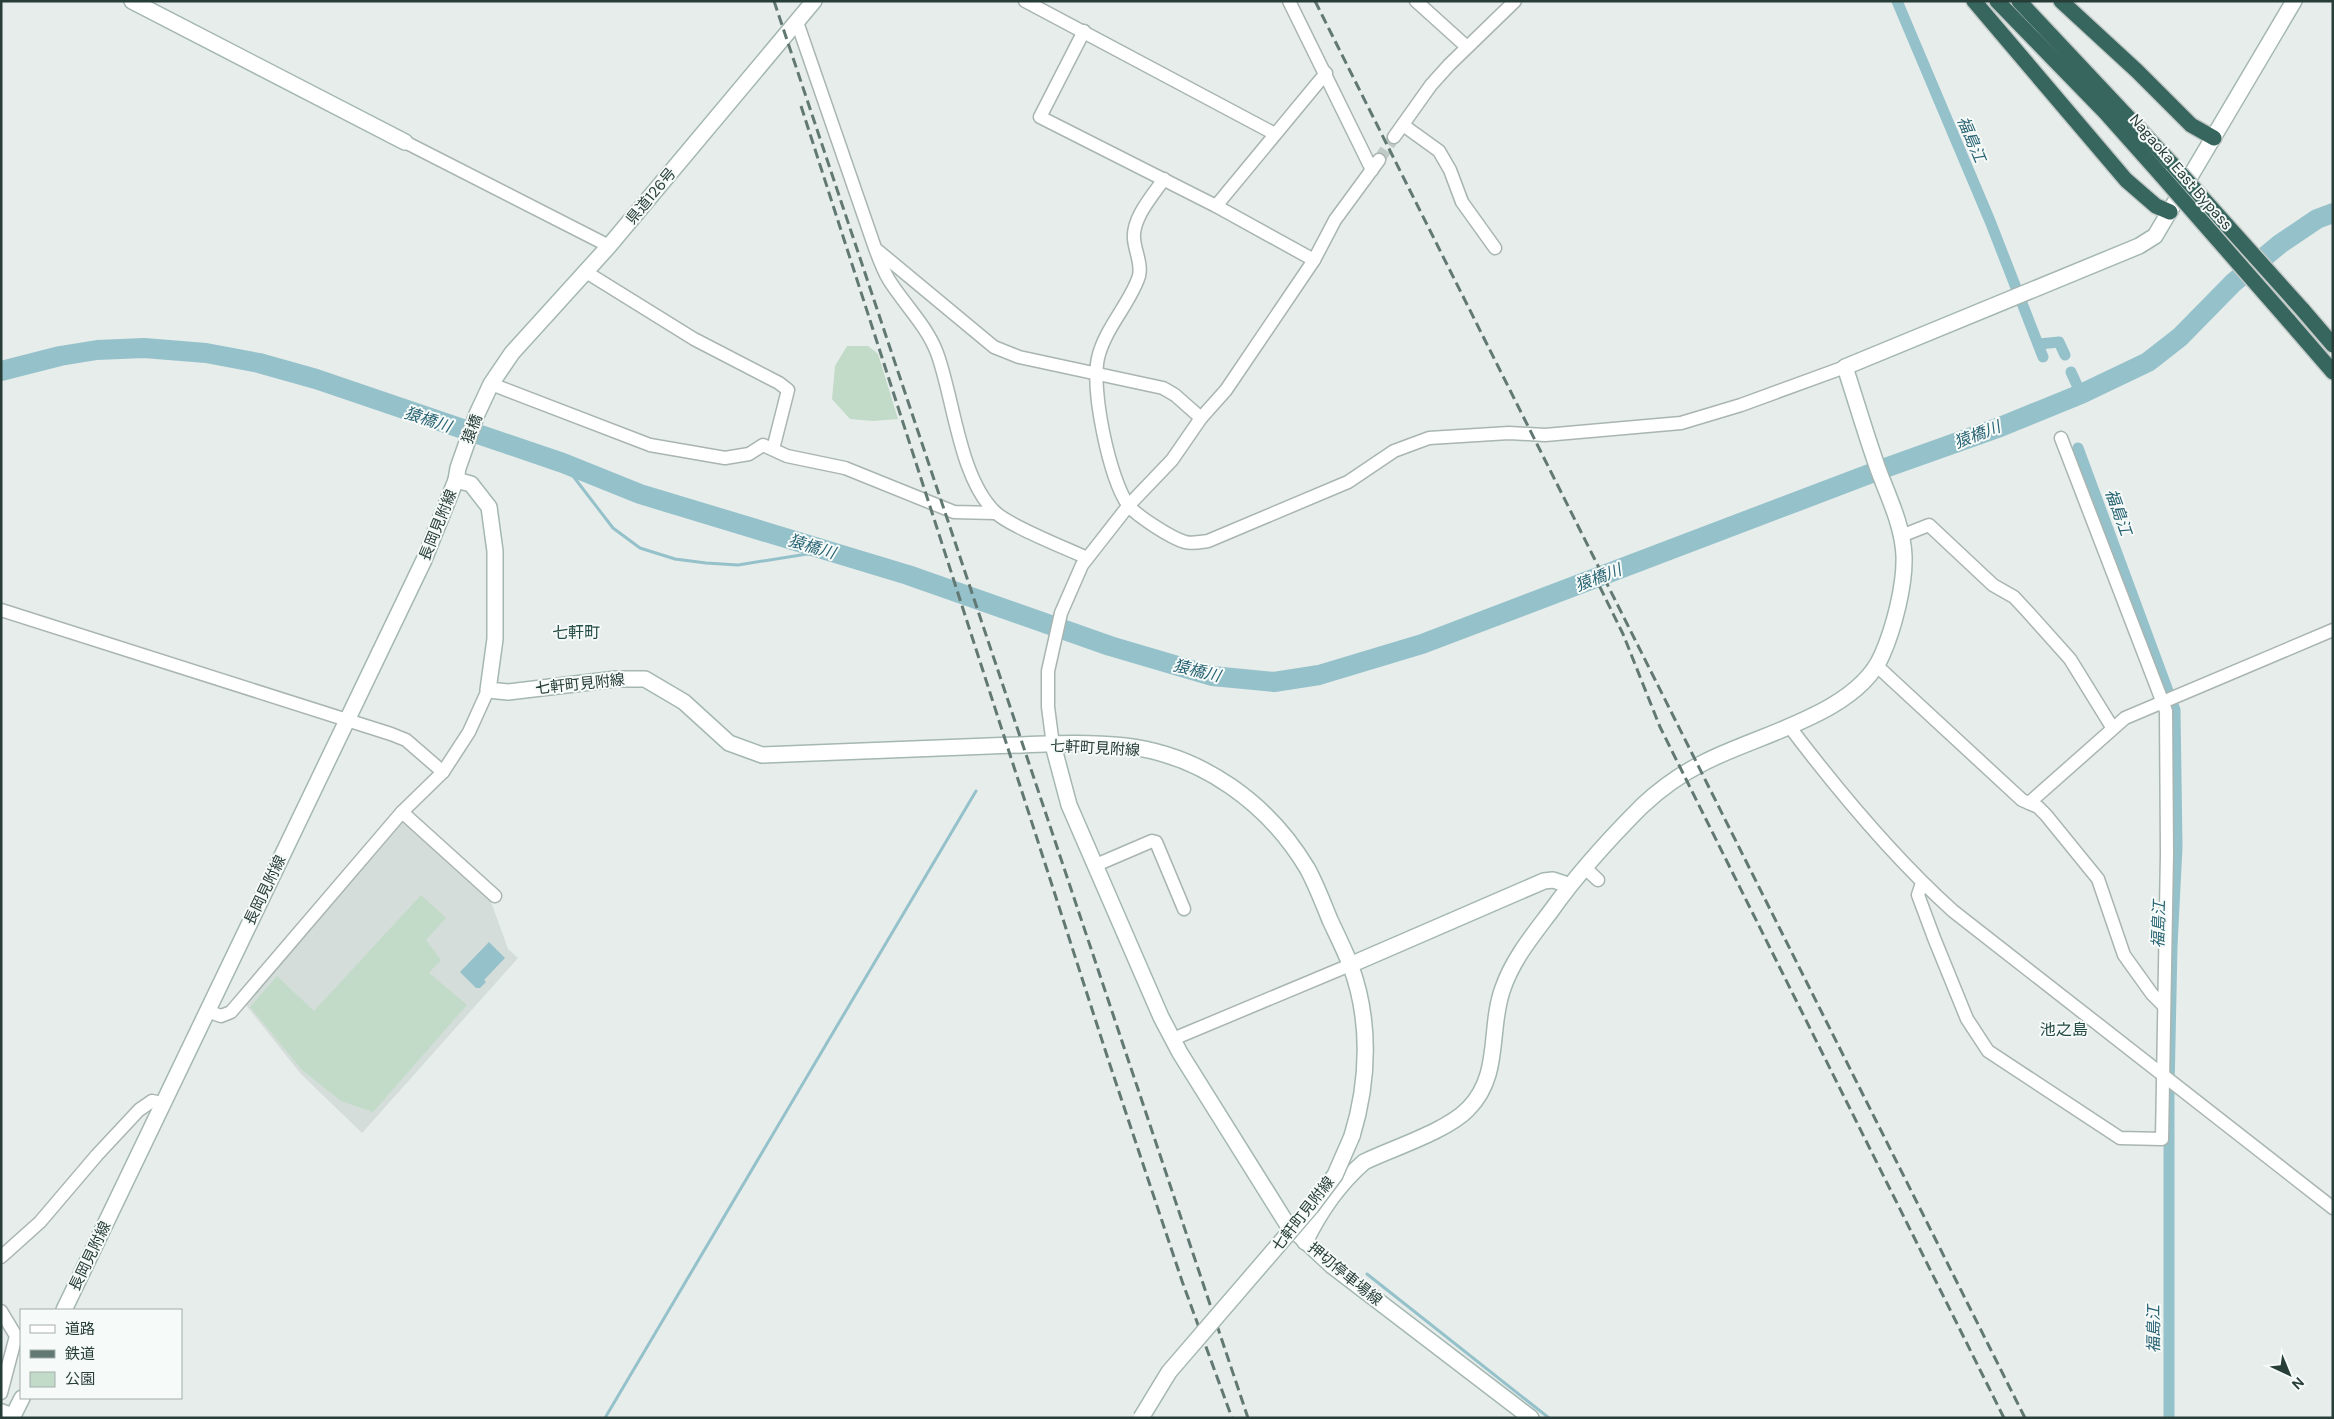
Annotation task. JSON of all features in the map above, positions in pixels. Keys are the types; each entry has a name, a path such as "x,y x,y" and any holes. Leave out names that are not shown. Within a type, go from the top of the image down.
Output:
{"highway":[{"path":"1974,1 2126,180 2156,206 2170,212"},
{"name":"Nagaoka East Bypass","path":"1997,1 2105,112 2333,372"},
{"name":"Nagaoka East Bypass","path":"2019,1 2172,164 2333,345"},
{"path":"2061,1 2137,71 2191,125 2214,138"}],"main road":[{"path":"132,1 405,142"},
{"name":"県道126号","path":"489,387 523,340 609,246 814,1"},
{"path":"1305,1242 1314,1224 1354,1170 1364,1162 1459,1117 1479,1095 1487,1082 1494,1053 1497,1010 1503,988 1531,936 1568,885 1643,805 1667,785 1704,762 1789,726 1842,700 1857,689 1877,666 1884,651 1902,584 1904,555 1895,514 1844,367 2027,290 2140,246 2155,236 2294,1"},
{"name":"猿橋","path":"457,474 476,414 489,387"},
{"path":"457,474 471,484 489,507 495,551 495,639 488,690"},
{"name":"長岡見附線","path":"64,1309 424,560 457,474"},
{"name":"七軒町見附線","path":"488,690 508,692 616,679 645,679 684,702 729,743 762,755 1053,745 1124,746 1169,756 1210,773 1246,797 1275,824 1308,870 1350,965 1363,1014 1366,1065 1364,1090 1352,1136 1335,1175 1311,1207 1169,1372 1141,1418"},
{"name":"押切停車場線","path":"1053,745 1069,805 1146,982 1173,1039 1287,1224 1332,1265 1531,1418"},
{"path":"1350,965 1544,881 1553,880 1568,885"},
{"path":"9,1414 21,1399"}],"street":[{"path":"1025,1 1276,134"},
{"path":"1053,745 1048,707 1048,671 1056,630 1074,582 1087,558 1129,505 1172,460 1201,418 1226,390 1314,260 1335,220 1376,165 1289,1"},
{"path":"1416,1 1467,47"},
{"path":"1394,137 1431,85 1515,1"},
{"path":"796,22 875,248 888,278 916,316 936,351 951,400 959,439 978,490 995,513"},
{"path":"1084,31 1040,117 1164,178 1314,260"},
{"path":"1216,206 1326,73"},
{"path":"1403,125 1439,151 1450,170 1462,202 1495,248"},
{"path":"405,142 609,246"},
{"path":"1164,178 1139,216 1134,233 1140,268 1138,277 1110,329 1099,356 1096,374 1105,441 1115,476 1129,505 1147,520 1186,542 1208,541 1348,482 1394,451 1429,438 1509,433 1546,435 1681,423 1741,405 1844,367"},
{"path":"875,248 994,347 1019,356 1163,388 1175,395 1201,418"},
{"path":"586,272 694,340 779,383 788,390 773,449"},
{"path":"489,387 650,445 725,458 749,454 764,445 787,456 844,468 954,512 995,513 1087,558"},
{"path":"1922,883 1918,896 1934,938 1967,1019 1988,1050 2120,1138 2162,1139 2167,844 2166,710 2061,438"},
{"path":"1901,536 1929,525 1992,585 2014,597 2070,659 2112,727"},
{"path":"1,610 347,719 406,740 443,772"},
{"path":"2029,803 2112,727 2138,711 2333,630"},
{"path":"1877,666 1889,675 2022,800 2038,807 2046,814 2098,879 2124,955 2152,994 2164,1006"},
{"path":"207,1011 221,1016 231,1012 402,812 443,772 469,732 488,690"},
{"path":"1789,726 1818,765 1922,883 1953,911 2333,1208"},
{"path":"402,812 495,896"},
{"path":"1096,865 1152,841 1156,842 1184,909"},
{"path":"1584,867 1598,880"},
{"path":"1173,1039 1350,965"},
{"path":"1,1257 40,1222 139,1110 152,1101 162,1103"},
{"path":"1,1311 16,1336 1,1394"}],"shaded area":[{"path":"402,820 489,896 508,949 518,958 362,1133 300,1073 246,1005"}],"green space":[{"path":"847,346 868,346 878,354 898,419 873,421 850,419 832,399 835,366"},
{"path":"421,895 446,918 426,940 441,960 429,973 467,1005 373,1112 341,1101 302,1070 250,1007 277,976 314,1011"}],"water":[{"path":"489,942 505,958 484,980 486,982 480,988 476,988 460,972"}],"waterway":[{"name":"福島江","path":"1897,1 1990,221 2043,357"},
{"name":"猿橋川","path":"1,371 60,356 97,350 144,348 206,353 259,363 316,379 563,463 640,494 908,575 1110,646 1212,676 1274,682 1319,675 1422,644 1885,468 2000,427 2081,394 2148,362 2180,337 2233,283 2280,244 2317,219 2333,213"},
{"name":"福島江","path":"2039,344 2059,342 2065,355"},
{"name":"福島江","path":"2071,372 2081,394"},
{"name":"福島江","path":"2078,448 2175,710 2177,847 2172,946 2169,1090 2169,1418"},
{"path":"563,463 613,528 640,548 675,559 738,565 807,554 840,555 858,559"},
{"path":"605,1418 976,791"},
{"path":"1367,1274 1549,1418"}],"tunnel":[{"path":"1379,160 1394,137"}],"railway":[{"path":"774,1 1248,1418"},
{"path":"1315,1 2025,1418"},
{"path":"801,106 1109,1062 1182,1281 1232,1418"},
{"path":"1593,573 1623,634 1660,727 2004,1418"}],"district":[{"name":"七軒町","path":"576,632"},
{"name":"池之島","path":"2064,1029"}]}
